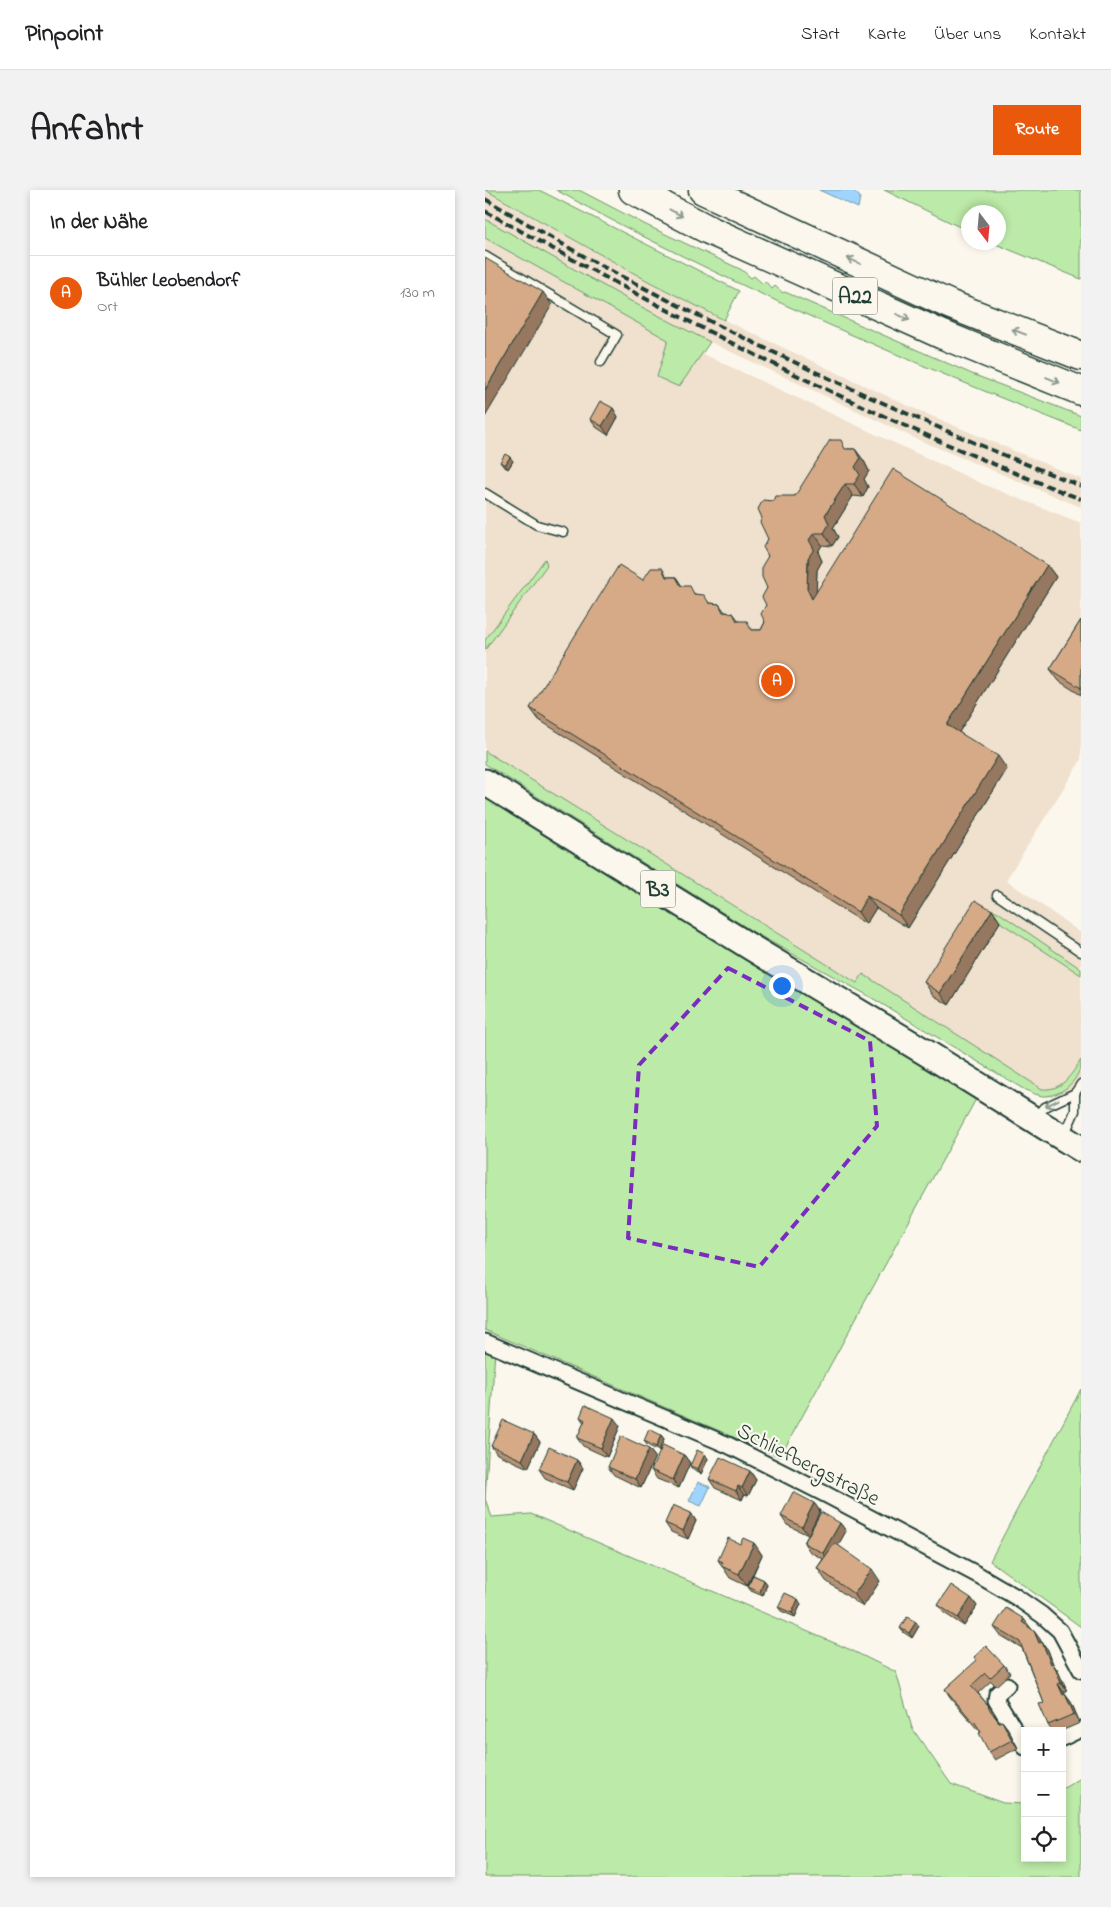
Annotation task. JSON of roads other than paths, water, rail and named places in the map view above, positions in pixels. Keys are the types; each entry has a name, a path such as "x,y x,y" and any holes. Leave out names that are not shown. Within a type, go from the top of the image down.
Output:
{"highway":[{"name":"A22","path":"633,190 709,230 943,335 1081,391"},
{"name":"A22","path":"703,190 951,305 1081,356"}],"main road":[{"name":"B3","path":"485,782 1072,1143"}],"street":[{"name":"Schliefbergstraße","path":"485,1342 728,1445 827,1494 981,1576 1043,1616 1059,1631 1081,1670"},
{"path":"1007,1685 997,1694 996,1700 1021,1741"},
{"path":"1066,1736 1081,1729"}],"lane":[{"path":"485,256 617,335 601,362"},
{"path":"485,493 537,525 563,532"},
{"path":"997,895 1081,952"},
{"path":"1034,1119 1045,1107 1075,1093 1081,1084"},
{"path":"1072,1143 1075,1093"}],"water":[{"path":"819,190 853,190 860,197 858,208"},
{"path":"698,1482 710,1487 701,1506 689,1501"}],"railway":[{"path":"485,199 600,265 778,354 898,410 1081,486"},
{"path":"485,211 630,290 778,366 928,436 1081,499"}],"place":[{"name":"Bühler Leobendorf","path":"777,681"}]}
